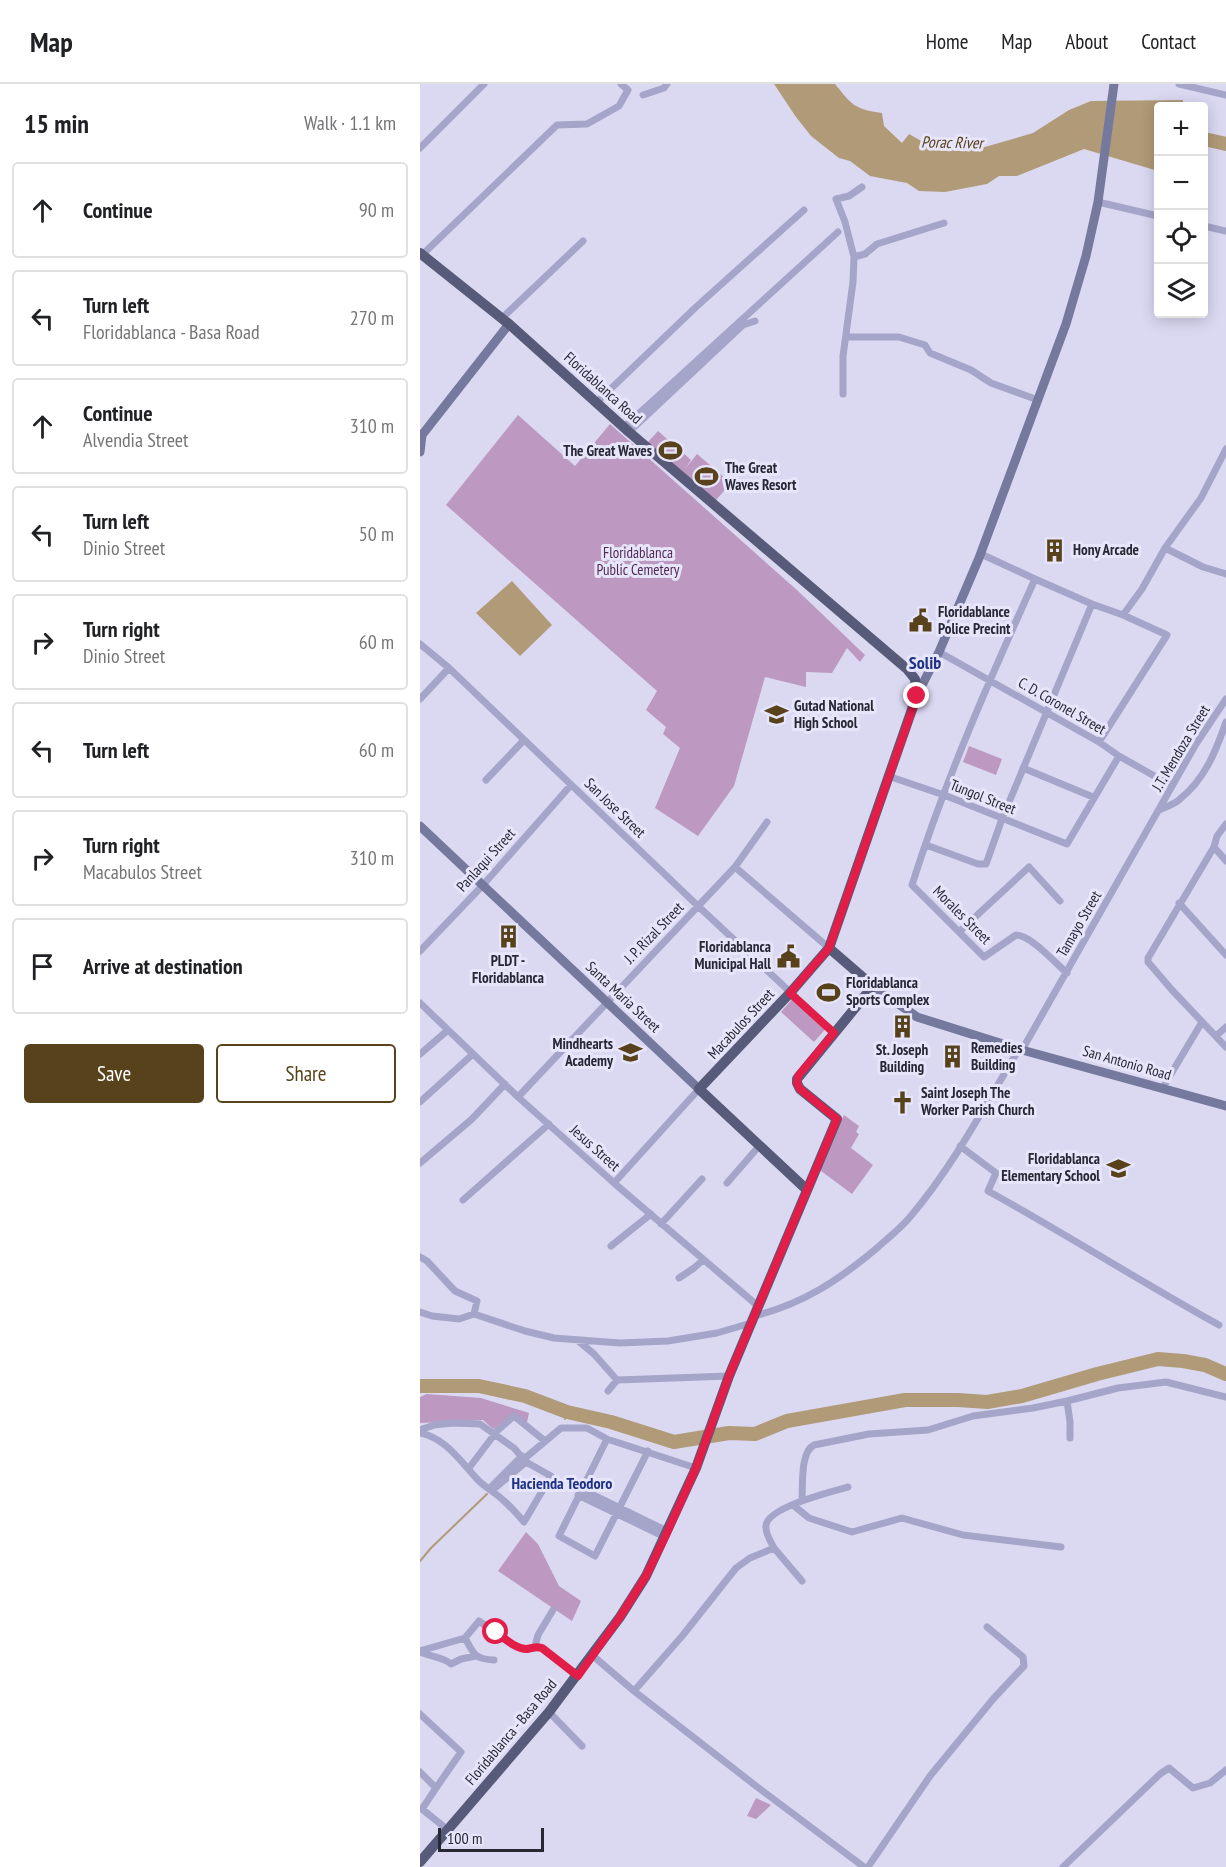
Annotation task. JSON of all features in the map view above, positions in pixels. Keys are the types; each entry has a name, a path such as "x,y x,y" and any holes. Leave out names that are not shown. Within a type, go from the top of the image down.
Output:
{"main road":[{"name":"Floridablanca Road","path":"421,254 506,321 627,430 907,669 915,679 917,696"},
{"name":"Macabulos Street","path":"699,1089 790,993 829,948 917,696"},
{"path":"829,948 873,986 834,1033"},
{"name":"Floridablanca - Basa Road","path":"420,1862 578,1676 646,1576 697,1464 729,1376 837,1119 800,1089 797,1083 798,1076 834,1033"},
{"name":"Santa Maria Street","path":"699,1089 806,1189"}],"street":[{"path":"420,148 484,84"},
{"path":"421,254 557,125 587,124 619,106 628,90 621,84"},
{"path":"643,95 664,88 667,84"},
{"path":"1179,84 1226,95"},
{"path":"917,696 939,652 981,554 1066,324 1086,256 1098,202 1114,85"},
{"path":"843,394 843,356 854,257 836,199 849,196 862,187"},
{"path":"1098,202 1154,215"},
{"path":"596,403 696,307 804,210"},
{"path":"854,257 866,254 877,244 944,223"},
{"path":"1208,227 1226,231"},
{"path":"627,430 838,232"},
{"path":"420,452 422,435 506,321 583,241"},
{"path":"627,430 743,325 755,321"},
{"path":"846,337 899,337 925,345 930,353 971,370 991,383 1038,400"},
{"path":"1123,615 1142,589 1165,548 1201,498 1226,449"},
{"path":"1165,548 1203,567 1226,574"},
{"path":"981,554 1167,635 1099,742"},
{"path":"1035,579 990,681 926,844 978,864 986,864 1002,819 1092,604"},
{"name":"San Jose Street","path":"420,644 834,1033"},
{"name":"C. D. Coronel Street","path":"939,652 1172,786"},
{"path":"420,699 448,668"},
{"name":"J.T. Mendoza Street","path":"1160,810 1196,744 1226,699"},
{"path":"1160,810 1180,800 1203,776 1226,722"},
{"path":"486,780 524,740"},
{"path":"1023,768 1094,797 1119,756"},
{"name":"Tungol Street","path":"888,776 944,795 1067,844 1094,797"},
{"name":"Panlaqui Street","path":"420,951 483,885 571,785"},
{"name":"Tamayo Street","path":"474,1314 554,1338 620,1343 668,1341 717,1333 752,1322 824,1288 851,1270 910,1217 960,1146 1067,973 1160,810"},
{"name":"J. P. Rizal Street","path":"518,1097 735,867 767,822"},
{"path":"1226,824 1148,958 1148,962 1226,1047"},
{"name":"Santa Maria Street","path":"420,826 699,1089"},
{"name":"Morales Street","path":"926,844 912,885 984,957 1016,935 1021,935 1067,973"},
{"path":"1214,847 1226,861"},
{"path":"735,867 829,948"},
{"path":"960,931 1029,867 1060,901"},
{"path":"1179,903 1226,955"},
{"name":"San Antonio Road","path":"873,986 916,1017 1021,1050 1226,1106"},
{"name":"Jesus Street","path":"421,1005 518,1097 703,1260 752,1322"},
{"path":"1162,1089 1202,1022"},
{"path":"1216,1036 1226,1027"},
{"path":"420,1054 448,1030"},
{"path":"420,1102 473,1054"},
{"path":"420,1163 472,1119 505,1084"},
{"name":"Macabulos Street","path":"614,1183 699,1089"},
{"path":"463,1200 549,1124"},
{"path":"727,1183 760,1145"},
{"path":"960,1146 996,1173 988,1191 1219,1325"},
{"path":"661,1224 702,1179"},
{"path":"611,1246 651,1215"},
{"path":"420,1257 427,1261 455,1291 477,1301 474,1314 459,1319 432,1316 420,1312"},
{"path":"678,1278 703,1260"},
{"path":"576,1340 594,1354 617,1380"},
{"path":"608,1391 617,1380 729,1376"},
{"path":"802,1501 805,1455 809,1447 814,1444 869,1434 928,1430 973,1416 1033,1408 1118,1388 1166,1383 1226,1397"},
{"path":"1066,1401 1070,1438"},
{"path":"469,1468 497,1431 514,1416 545,1441"},
{"path":"480,1424 524,1459 550,1476 524,1522 504,1500 479,1480 441,1442 420,1432 434,1425 480,1424"},
{"path":"490,1490 561,1428 587,1428 607,1439 697,1464"},
{"path":"607,1439 559,1536 595,1556 648,1451"},
{"path":"802,1581 774,1548 765,1527 767,1522 783,1509 848,1487"},
{"path":"579,1492 666,1534"},
{"path":"793,1505 809,1518 852,1532 902,1518 963,1535 1061,1547"},
{"path":"634,1691 683,1635 736,1568 750,1558 774,1548"},
{"path":"535,1646 538,1635 553,1610"},
{"path":"420,1651 465,1638 479,1622 512,1645 527,1649 535,1646 542,1648 578,1676"},
{"path":"592,1655 634,1691 756,1786 866,1867 930,1776 994,1698 1024,1666 1023,1657 987,1627"},
{"path":"465,1638 476,1656"},
{"path":"420,1651 451,1664 476,1656 494,1660"},
{"path":"549,1712 582,1746"},
{"path":"420,1714 461,1752 422,1809 448,1830"},
{"path":"1063,1867 1169,1768 1193,1788 1210,1783 1226,1770"},
{"path":"420,1772 436,1788"}],"green space":[{"name":"Floridablanca Public Cemetery","path":"518,415 575,466 610,424 798,591 865,655 860,662 847,648 832,673 806,672 806,687 765,677 734,786 698,836 655,808 680,748 663,734 666,727 646,710 657,691 446,505"},
{"path":"658,431 691,460 685,469 697,454 731,483 716,500 648,442"},
{"path":"969,746 1002,759 996,775 963,762"},
{"path":"795,996 828,1026 814,1042 781,1012"},
{"path":"844,1115 859,1126 856,1132 859,1134 851,1148 873,1165 852,1194 817,1168"},
{"path":"427,1394 481,1398 529,1413 527,1422 508,1418 503,1424 493,1429 483,1420 420,1423 420,1397"},
{"path":"526,1532 538,1544 559,1586 581,1601 572,1621 498,1571"},
{"path":"756,1798 771,1805 756,1819 747,1816"}],"shaded area":[{"path":"774,84 835,84 854,105 882,113 884,126 902,143 909,134 923,142 985,147 1033,133 1069,110 1091,101 1183,100 1183,102 1154,102 1154,170 1084,149 1017,176 999,176 987,184 945,192 919,191 907,183 870,176 850,161 839,158 811,136"},
{"path":"512,581 552,625 520,656 476,613"}],"waterway":[{"name":"Porac River","path":"1208,140 1226,144"},
{"path":"420,1386 479,1386 525,1396 567,1412 611,1422 674,1442 729,1433 755,1434 787,1421 905,1400 987,1402 1022,1396 1158,1359 1205,1365 1226,1374"},
{"path":"565,1419 567,1412"},
{"path":"420,1561 487,1494"}],"place":[{"name":"The Great Waves","path":"670,451"},
{"name":"The Great Waves Resort","path":"707,477"},
{"name":"Hony Arcade","path":"1055,550"},
{"name":"Floridablance Police Precint","path":"920,621"},
{"name":"Gutad National High School","path":"776,715"},
{"name":"PLDT - Floridablanca","path":"508,937"},
{"name":"Floridablanca Municipal Hall","path":"789,956"},
{"name":"Floridablanca Sports Complex","path":"828,992"},
{"name":"St. Joseph Building","path":"902,1026"},
{"name":"Mindhearts Academy","path":"631,1053"},
{"name":"Remedies Building","path":"953,1057"},
{"name":"Saint Joseph The Worker Parish Church","path":"903,1102"},
{"name":"Floridablanca Elementary School","path":"1118,1168"}],"district":[{"name":"Solib","path":"925,663"},
{"name":"Hacienda Teodoro","path":"562,1483"}],"route":[{"path":"496,1632 512,1645 527,1649 535,1646 542,1648 578,1676 646,1576 665,1537 696,1468 729,1376 837,1119 800,1089 797,1083 798,1076 834,1033 790,993 829,948 917,696"}]}
